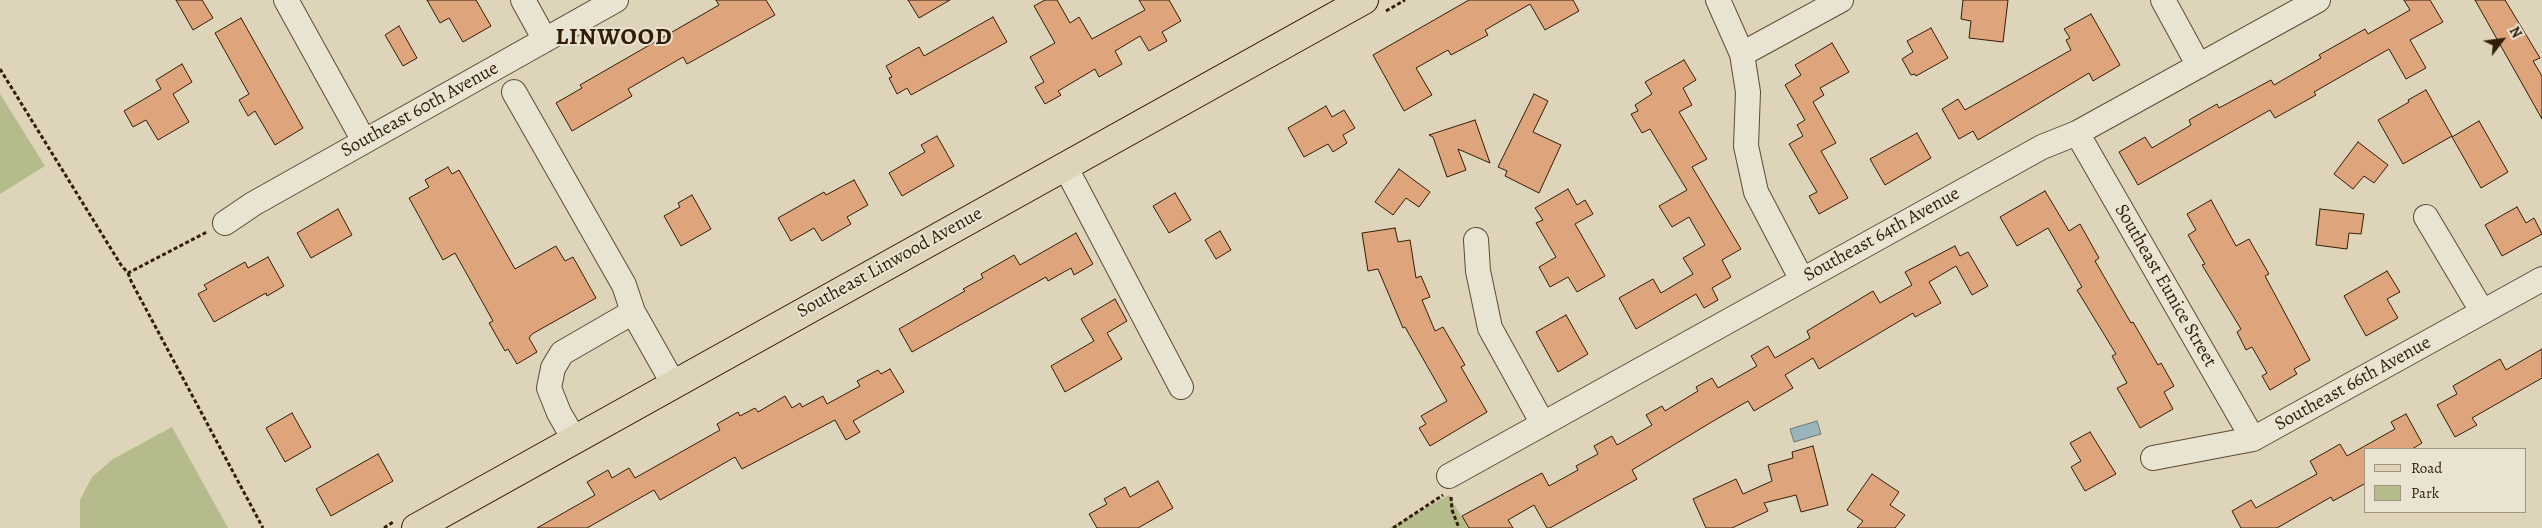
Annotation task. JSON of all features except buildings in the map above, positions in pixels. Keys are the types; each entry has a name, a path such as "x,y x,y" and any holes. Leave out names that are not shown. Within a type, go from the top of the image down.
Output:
{"main road":[{"name":"Southeast Linwood Avenue","path":"416,528 1364,0"}],"street":[{"path":"286,0 364,140"},
{"path":"522,0 545,40"},
{"name":"Southeast 60th Avenue","path":"225,223 252,204 364,140 616,0"},
{"path":"1718,0 1742,54 1748,92 1746,146 1749,168 1756,192 1802,280"},
{"path":"1742,54 1841,0"},
{"path":"2163,0 2199,66"},
{"name":"Southeast 64th Avenue","path":"1450,476 2042,147 2077,133 2318,0"},
{"path":"514,92 624,285 634,312 673,384"},
{"name":"Southeast Eunice Street","path":"2077,133 2253,439"},
{"path":"1065,166 1181,387"},
{"path":"2426,217 2482,311"},
{"path":"1476,240 1478,271 1490,328 1542,424"},
{"name":"Southeast 66th Avenue","path":"2153,458 2253,439 2542,279"},
{"path":"574,439 559,413 549,388 553,368 562,353 634,312"}],"path":[{"path":"0,69 128,273 131,282 263,528"},
{"path":"128,273 225,223"},
{"path":"1393,528 1451,490 1452,510 1459,528"}],"green space":[{"path":"0,94 45,166 0,194"},
{"path":"172,427 228,528 80,528 80,500 92,477 113,459"},
{"path":"1449,495 1468,528 1389,528"}],"water":[{"path":"1817,421 1821,434 1794,442 1790,429"}],"district":[{"name":"LINWOOD","path":"614,38"}]}
